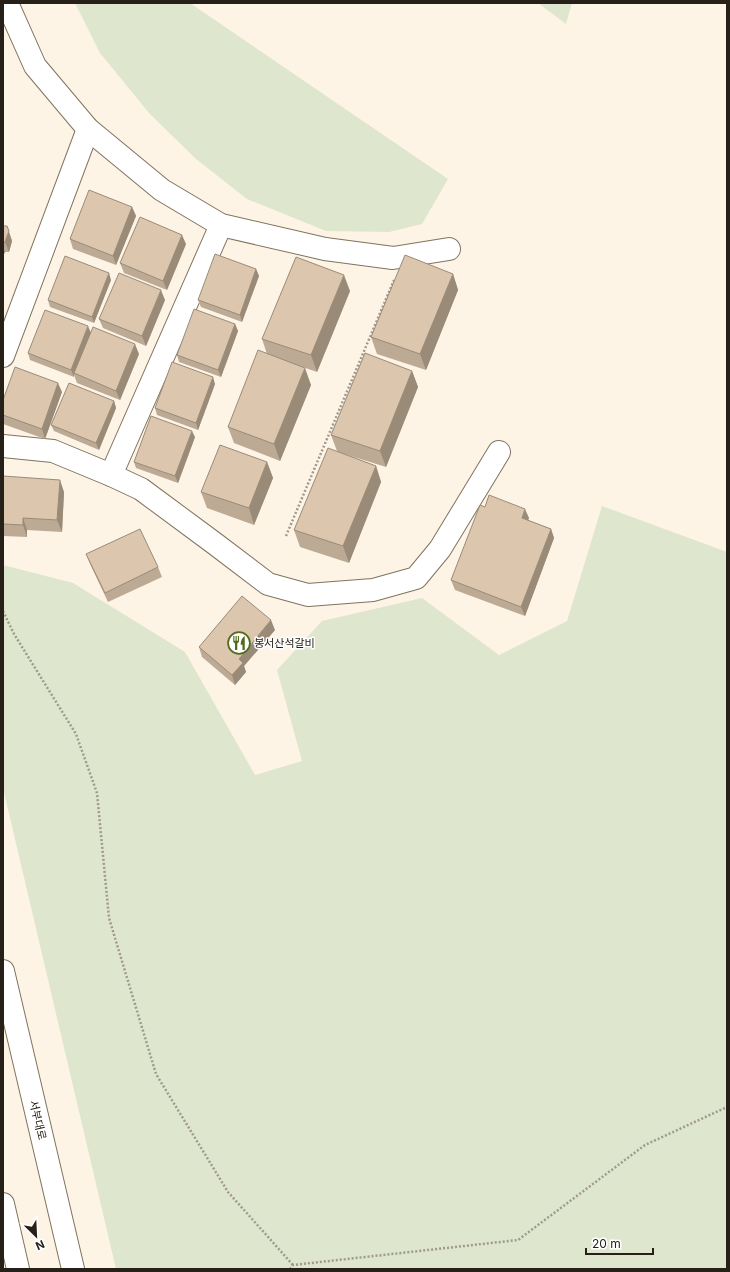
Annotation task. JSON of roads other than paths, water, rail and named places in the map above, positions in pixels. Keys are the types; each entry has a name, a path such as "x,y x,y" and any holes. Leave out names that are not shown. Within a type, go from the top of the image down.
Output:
{"street":[{"path":"8,3 35,66 88,129 162,190 220,225 325,249 393,258 449,249"},
{"path":"3,356 88,129"},
{"path":"111,475 220,225"},
{"path":"3,446 53,451 141,489 268,584 308,595 373,590 416,578 440,549 499,452"},
{"name":"서부대로","path":"3,970 73,1269"},
{"path":"3,1204 18,1269"}],"place":[{"name":"봉서산석갈비","path":"239,643"}]}
